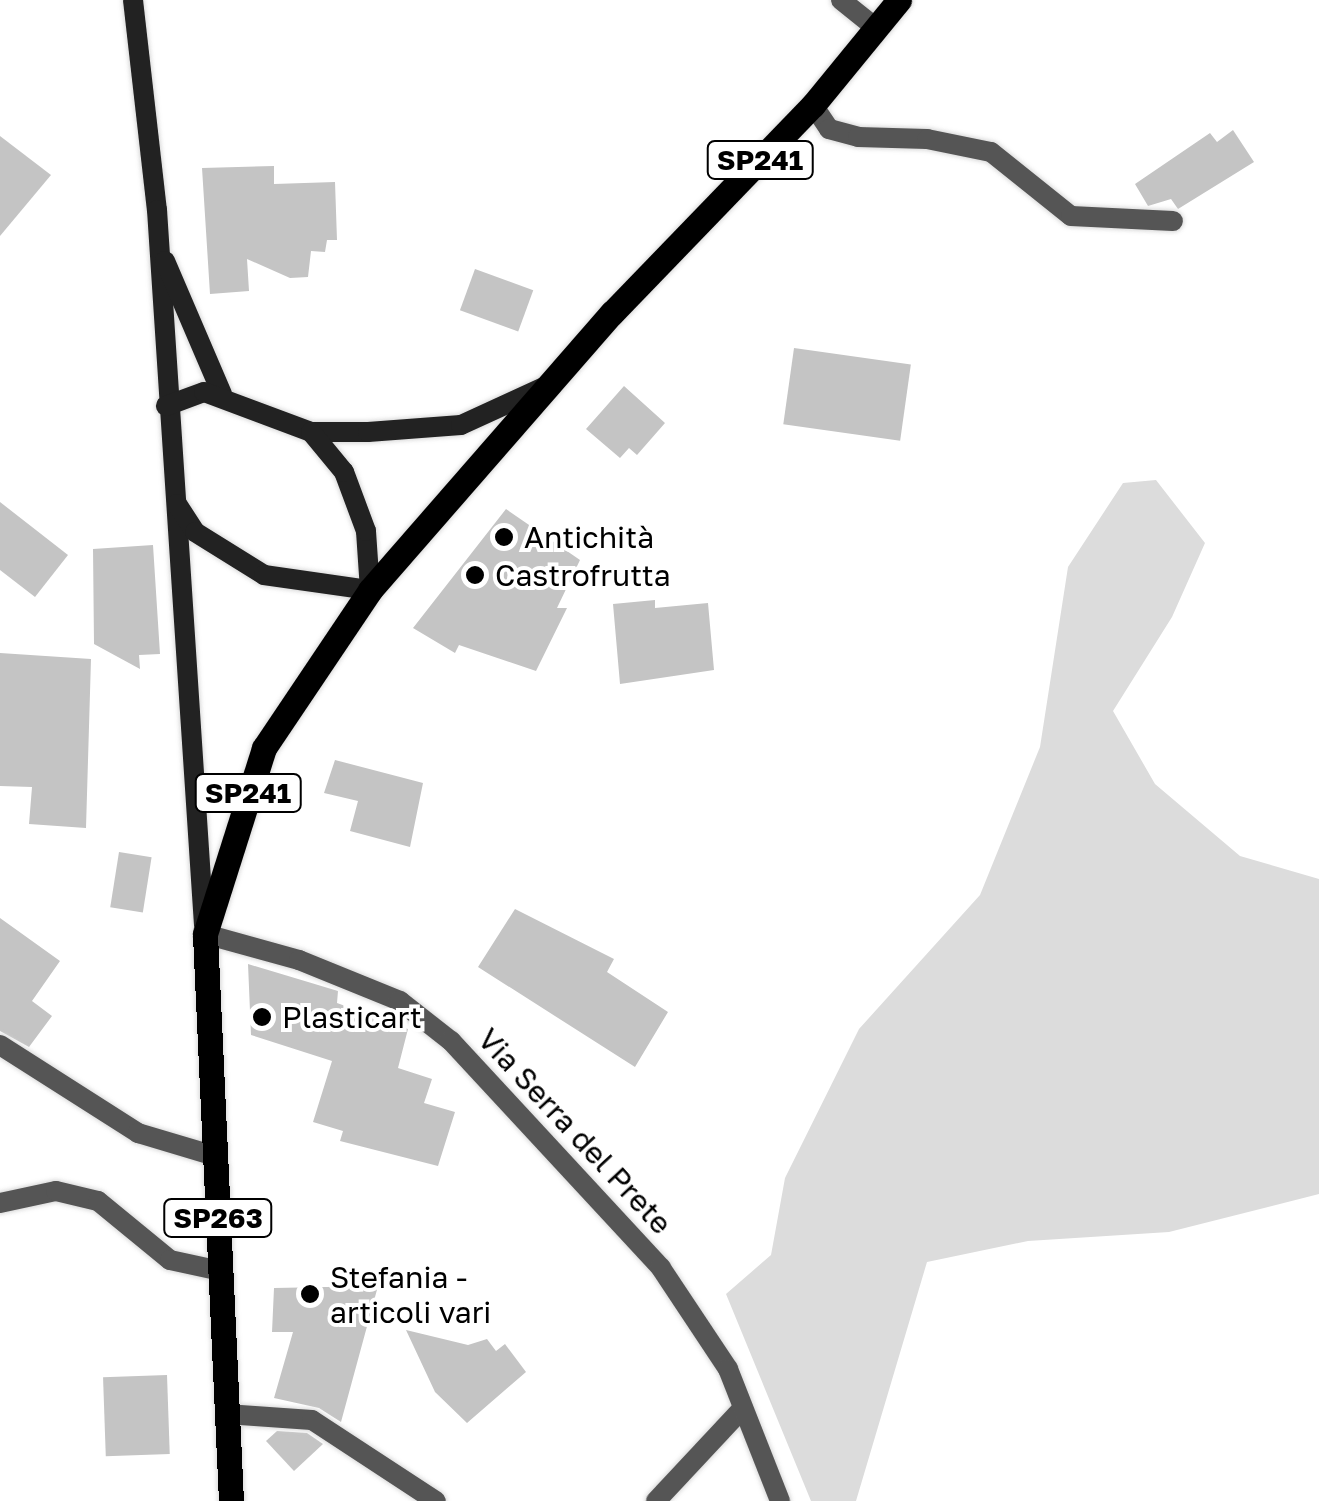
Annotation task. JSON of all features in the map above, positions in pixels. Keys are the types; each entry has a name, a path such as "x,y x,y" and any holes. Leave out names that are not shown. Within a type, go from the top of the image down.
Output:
{"main road":[{"name":"SP263","path":"134,0 159,245 166,406 176,503 204,934 231,1501"},
{"name":"SP241","path":"204,934 264,748 370,590 551,383 813,104 900,0"},
{"name":"SP263","path":"159,245 222,394"},
{"path":"166,406 204,392 222,394 311,432 461,426 551,383"},
{"path":"176,503 195,532 264,575 370,590 366,531 344,472 311,432"}],"street":[{"path":"842,0 876,28"},
{"path":"813,104 829,130 991,152 1071,216 1173,221"},
{"name":"Via Serra del Prete","path":"204,934 298,960 400,1002 451,1041 661,1268 728,1369 780,1501"},
{"path":"0,1045 138,1133 215,1156"},
{"path":"0,1203 56,1191 98,1201 170,1260 220,1271"},
{"path":"656,1501 742,1408"},
{"path":"226,1414 312,1420 436,1501"}],"shaded area":[{"path":"1156,480 1205,543 1172,617 1113,711 1155,784 1240,856 1319,879 1319,1194 1169,1232 1028,1241 927,1262 856,1501 811,1501 726,1294 771,1255 785,1178 859,1029 980,895 1040,747 1068,567 1123,483"}],"building":[{"path":"1233,130 1254,162 1178,209 1171,199 1148,206 1135,184 1210,133 1217,142"},
{"path":"0,136 51,175 0,236"},
{"path":"274,166 274,184 335,182 337,240 327,240 325,252 311,251 308,277 290,278 247,259 249,291 210,294 202,168"},
{"path":"475,269 533,290 518,332 460,310"},
{"path":"794,348 911,364 900,441 783,424"},
{"path":"624,386 665,423 637,455 629,448 620,458 586,429"},
{"path":"0,502 68,555 35,597 0,570"},
{"path":"506,509 580,560 557,608 567,608 536,671 459,645 455,653 413,628"},
{"path":"153,545 160,654 139,655 140,669 94,644 93,549"},
{"path":"655,600 655,608 708,603 714,670 620,684 613,604"},
{"path":"0,653 91,659 86,828 29,824 32,787 0,786"},
{"path":"335,760 423,783 410,847 350,831 358,801 324,793"},
{"path":"119,852 152,857 143,912 110,907"},
{"path":"515,909 614,959 607,972 668,1012 635,1067 478,967"},
{"path":"0,918 60,961 32,1001 52,1016 29,1047 0,1031"},
{"path":"248,964 338,991 337,1003 408,1029 398,1068 432,1079 424,1103 455,1112 438,1166 340,1141 343,1131 313,1122 332,1061 251,1035"},
{"path":"378,1286 341,1422 319,1408 274,1398 293,1332 272,1332 274,1288"},
{"path":"406,1330 468,1345 487,1339 496,1351 505,1344 526,1372 467,1423 435,1392"},
{"path":"167,1375 170,1454 106,1456 103,1377"},
{"path":"277,1431 307,1433 323,1444 294,1471 266,1441"}],"place":[{"name":"Antichità","path":"504,537"},
{"name":"Castrofrutta","path":"475,575"},
{"name":"Plasticart","path":"262,1017"},
{"name":"Stefania - articoli vari","path":"310,1294"}]}
